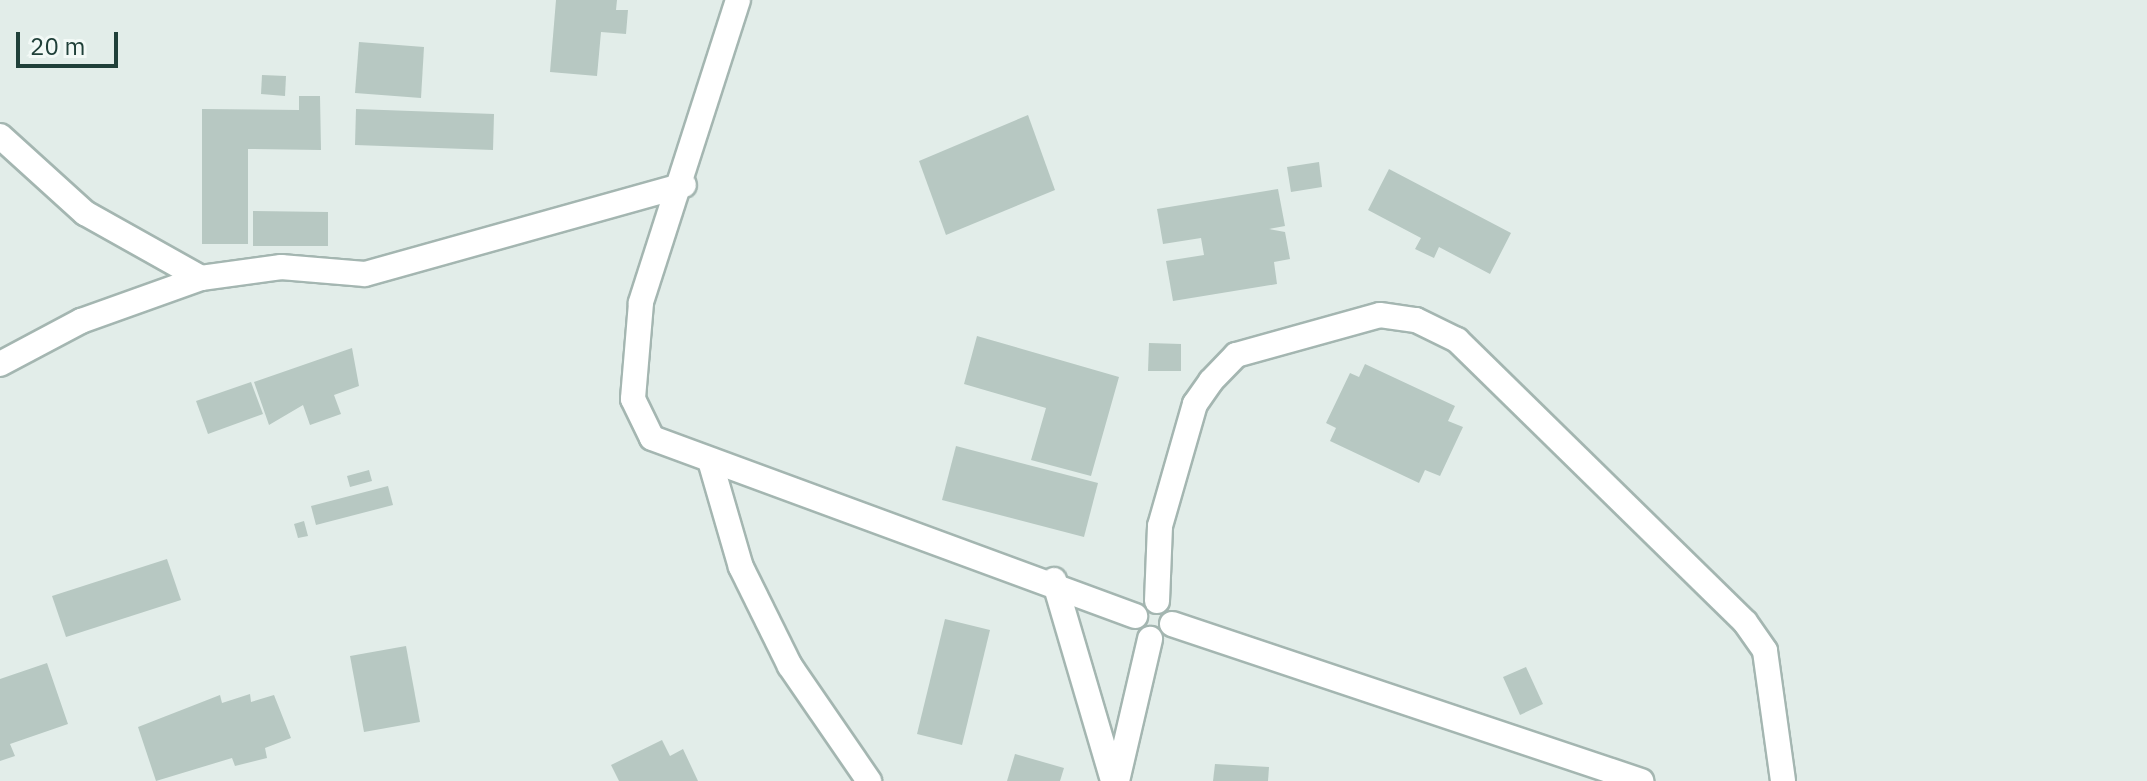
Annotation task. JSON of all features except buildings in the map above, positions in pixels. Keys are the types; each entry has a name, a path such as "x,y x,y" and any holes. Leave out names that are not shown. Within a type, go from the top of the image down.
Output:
{"street":[{"path":"738,0 684,185 641,303 633,399 652,438 711,464 1054,580 1135,616 1150,639"},
{"path":"0,136 85,213 201,278"},
{"path":"0,364 81,321 201,278 281,267 365,274 684,185"},
{"path":"1641,781 1172,624 1157,601 1160,526 1195,404 1211,381 1236,355 1380,315 1416,320 1457,340 1745,622 1765,651 1783,781"},
{"path":"711,464 741,567 776,638 869,781"},
{"path":"1054,580 1115,781"},
{"path":"1135,616 1157,601"},
{"path":"1115,781 1150,639 1172,624"}]}
